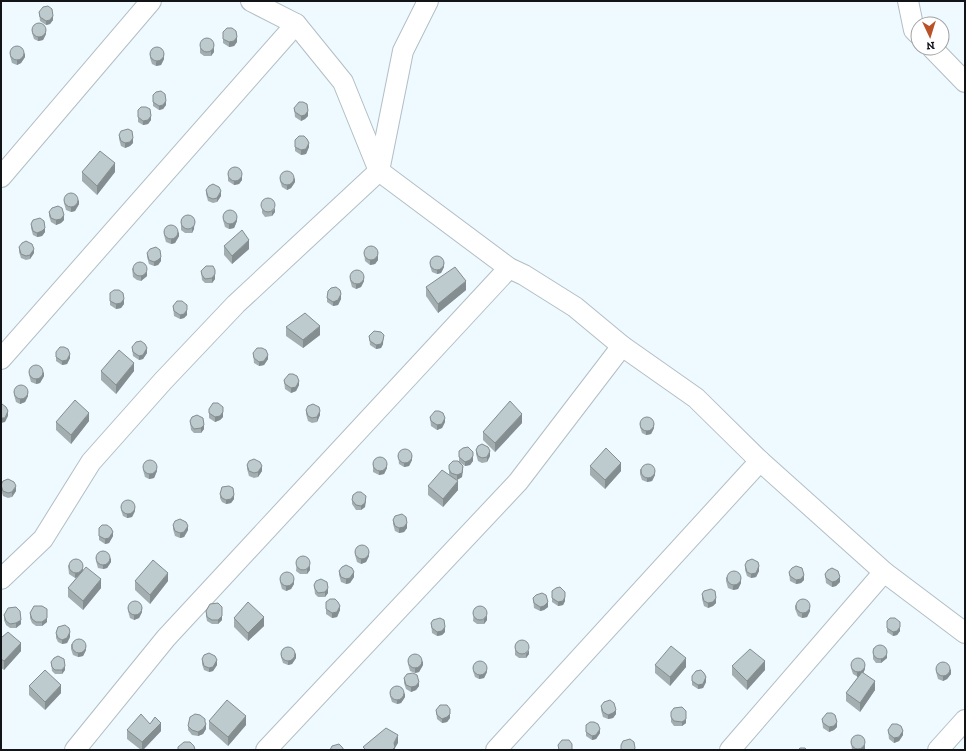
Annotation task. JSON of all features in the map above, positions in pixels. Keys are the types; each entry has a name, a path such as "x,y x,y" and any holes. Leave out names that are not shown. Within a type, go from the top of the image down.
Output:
{"street":[{"path":"1,177 151,1"},
{"path":"251,1 296,24 343,82 379,171 509,268 524,275 575,307 622,346 696,398 760,461 884,572 965,633"},
{"path":"1,579 43,539 91,462 163,381 236,304 379,171 403,51 428,1"},
{"path":"908,1 911,16"},
{"path":"1,359 296,24"},
{"path":"940,56 965,82"},
{"path":"74,750 166,638 509,268"},
{"path":"266,750 518,482 622,346"},
{"path":"496,750 760,461"},
{"path":"730,750 884,572"},
{"path":"938,750 965,720"}],"building":[{"path":"48,6 52,9 53,16 50,20 46,21 40,17 39,12 43,7"},
{"path":"39,23 44,25 46,30 44,35 39,37 34,35 32,30 34,25"},
{"path":"227,28 232,28 236,31 237,37 234,41 229,42 223,39 223,32"},
{"path":"207,38 212,40 214,45 212,50 207,52 202,50 200,45 202,40"},
{"path":"17,46 22,48 24,53 22,58 17,60 12,58 10,53 12,48"},
{"path":"157,47 162,49 164,54 162,59 157,61 152,59 150,54 152,49"},
{"path":"161,91 165,94 166,101 163,105 159,106 153,102 153,95 156,92"},
{"path":"299,102 307,104 308,111 305,115 301,116 295,112 294,108"},
{"path":"141,107 150,109 151,116 148,120 143,121 138,117 138,110"},
{"path":"128,129 132,131 133,138 130,142 125,143 121,141 119,135 121,131"},
{"path":"299,136 304,136 307,139 309,143 306,149 301,150 295,147 295,140"},
{"path":"100,151 115,163 97,186 82,172"},
{"path":"235,167 240,169 242,174 240,179 235,181 230,179 228,174 230,169"},
{"path":"287,171 292,173 294,178 292,183 287,185 282,183 280,178 282,173"},
{"path":"213,184 219,187 221,191 217,198 213,199 208,197 206,190"},
{"path":"71,193 76,195 78,200 76,205 71,207 66,205 64,200 66,195"},
{"path":"268,198 273,200 275,205 273,210 268,212 263,210 261,205 263,200"},
{"path":"58,206 62,208 64,215 61,219 56,220 51,218 49,212 52,208"},
{"path":"230,210 235,212 237,217 235,222 230,224 225,222 223,217 225,212"},
{"path":"188,215 193,217 195,222 193,227 188,229 183,227 181,222 183,217"},
{"path":"40,218 44,221 45,228 37,233 33,231 31,224 33,220"},
{"path":"171,225 176,227 178,232 176,237 171,239 166,237 164,232 166,227"},
{"path":"242,230 249,240 232,256 224,246"},
{"path":"26,241 32,244 34,249 30,255 26,256 21,254 19,247"},
{"path":"371,246 376,248 378,253 376,258 371,260 366,258 364,253 366,248"},
{"path":"156,247 160,250 161,257 154,262 149,260 147,253 150,249"},
{"path":"437,256 442,258 444,263 442,268 437,270 432,268 430,263 432,258"},
{"path":"140,262 145,264 147,269 145,274 140,276 135,274 133,269 135,264"},
{"path":"206,266 213,266 215,270 215,274 212,278 205,279 202,275 201,271"},
{"path":"455,267 466,281 438,304 426,287"},
{"path":"357,270 362,272 364,277 362,282 357,284 352,282 350,277 352,272"},
{"path":"336,287 340,290 341,294 338,300 333,302 327,298 328,291 331,288"},
{"path":"114,290 119,290 123,293 124,299 121,303 116,304 110,301 110,293"},
{"path":"177,301 182,301 187,305 187,310 184,314 180,315 174,311 173,306"},
{"path":"305,313 320,326 303,340 286,327"},
{"path":"374,331 381,332 384,335 381,344 376,345 370,341 369,336"},
{"path":"141,341 147,348 143,355 139,356 133,352 132,347 136,342"},
{"path":"60,347 68,349 70,354 67,360 62,361 56,357 56,352"},
{"path":"257,348 266,350 268,355 264,361 259,362 254,358 253,353"},
{"path":"119,350 134,363 116,385 101,371"},
{"path":"36,365 41,367 43,372 41,377 36,379 31,377 29,372 31,367"},
{"path":"289,374 297,376 299,381 296,387 291,388 285,384 284,380"},
{"path":"21,385 26,387 28,392 26,397 21,399 16,397 14,392 16,387"},
{"path":"75,400 89,413 71,435 56,422"},
{"path":"510,401 522,414 495,443 483,432"},
{"path":"213,403 218,403 223,407 223,412 220,416 215,417 209,413 209,409"},
{"path":"1,404 6,407 8,411 5,418 1,418"},
{"path":"313,404 319,407 320,411 317,417 312,418 308,416 306,410 308,406"},
{"path":"435,411 443,413 445,418 442,424 437,425 431,421 430,417"},
{"path":"197,415 203,418 204,425 201,428 194,429 190,421 192,417"},
{"path":"647,417 652,419 654,424 652,429 647,431 642,429 640,424 642,419"},
{"path":"482,444 488,447 490,451 487,457 482,458 478,456 476,450 478,446"},
{"path":"468,447 473,452 473,456 470,460 465,462 459,457 459,451"},
{"path":"606,448 621,463 605,480 590,466"},
{"path":"405,449 410,451 412,456 410,461 405,463 400,461 398,456 400,451"},
{"path":"380,457 385,459 387,464 385,469 380,471 375,469 373,464 375,459"},
{"path":"254,459 260,462 262,466 258,472 254,473 249,471 247,465 249,461"},
{"path":"150,460 155,462 157,467 155,472 150,474 145,472 143,467 145,462"},
{"path":"453,461 458,461 463,466 462,473 457,475 451,473 449,465"},
{"path":"648,464 653,466 655,471 653,476 648,478 643,476 641,471 643,466"},
{"path":"442,470 458,481 443,499 428,486"},
{"path":"8,479 14,482 16,486 12,492 8,493 3,491 1,485 3,481"},
{"path":"229,486 233,488 234,495 231,499 226,500 222,498 220,494 222,487"},
{"path":"357,492 361,492 366,496 365,503 361,506 356,505 352,500 353,495"},
{"path":"128,500 133,502 135,507 133,512 128,514 123,512 121,507 123,502"},
{"path":"402,514 406,517 407,523 404,527 399,528 395,526 393,520 395,516"},
{"path":"180,519 186,522 188,526 184,532 180,533 175,531 173,525 175,521"},
{"path":"102,525 107,525 111,528 113,532 109,538 105,539 99,536 99,528"},
{"path":"362,545 367,547 369,552 367,557 362,559 357,557 355,552 357,547"},
{"path":"103,551 108,553 110,558 108,563 103,565 98,563 96,558 98,553"},
{"path":"303,556 308,558 310,563 308,568 303,570 298,568 296,563 298,558"},
{"path":"76,559 81,561 83,566 81,571 76,573 71,571 69,566 71,561"},
{"path":"752,559 758,562 759,566 756,573 751,574 747,572 745,565 747,561"},
{"path":"153,560 168,573 150,595 135,581"},
{"path":"346,565 352,568 354,572 350,578 346,579 341,577 339,571"},
{"path":"796,566 802,568 804,575 801,579 796,580 790,576 789,572"},
{"path":"86,567 101,579 83,601 68,588"},
{"path":"832,568 838,571 840,577 836,581 832,582 826,578 825,574"},
{"path":"734,571 739,573 741,578 739,583 734,585 729,583 727,578 729,573"},
{"path":"287,572 292,574 294,579 292,584 287,586 282,584 280,579 282,574"},
{"path":"321,579 327,582 328,588 325,592 318,593 314,585 316,581"},
{"path":"560,587 565,592 565,597 563,601 558,602 552,598 552,591"},
{"path":"711,589 715,591 716,598 713,602 708,603 704,601 702,594 704,591"},
{"path":"542,593 546,595 548,602 544,606 540,607 534,603 533,598"},
{"path":"330,599 335,599 338,602 340,606 337,612 332,613 326,609 326,602"},
{"path":"803,599 808,601 810,606 808,611 803,613 798,611 796,606 798,601"},
{"path":"135,601 140,603 142,608 140,613 135,615 130,613 128,608 130,603"},
{"path":"248,602 264,617 248,633 234,618"},
{"path":"218,603 222,607 222,616 218,620 212,620 207,617 206,611 210,604"},
{"path":"34,606 42,606 47,609 47,618 42,622 36,622 32,619 30,613"},
{"path":"480,606 485,608 487,613 485,618 480,620 475,618 473,613 475,608"},
{"path":"16,607 20,611 21,620 10,624 6,621 4,615 8,608"},
{"path":"440,618 444,620 445,627 442,631 437,632 432,628 431,623 433,620"},
{"path":"890,618 895,618 900,622 900,627 897,631 893,632 887,628 887,621"},
{"path":"65,625 69,628 70,632 67,638 62,640 58,638 56,633 58,627"},
{"path":"8,632 21,643 4,661 1,659 1,638"},
{"path":"79,639 84,641 86,646 84,651 79,653 74,651 72,646 74,641"},
{"path":"522,640 527,642 529,647 527,652 522,654 517,652 515,647 517,642"},
{"path":"880,645 885,647 887,652 885,657 880,659 875,657 873,652 875,647"},
{"path":"671,646 686,658 670,677 655,665"},
{"path":"288,647 293,649 295,654 293,659 288,661 283,659 281,654 283,649"},
{"path":"750,649 765,661 747,681 732,666"},
{"path":"209,653 215,656 217,660 213,667 209,668 204,666 202,659 204,655"},
{"path":"415,654 420,656 422,661 420,666 415,668 410,666 408,661 410,656"},
{"path":"58,656 64,659 65,666 62,670 55,670 52,667 51,662"},
{"path":"858,658 863,660 865,665 863,670 858,672 853,670 851,665 853,660"},
{"path":"480,661 485,663 487,668 485,673 480,675 475,673 473,668 475,663"},
{"path":"943,662 948,664 950,669 948,674 943,676 938,674 936,669 938,664"},
{"path":"45,670 61,685 45,702 29,686"},
{"path":"701,670 706,677 703,684 698,685 692,681 692,676 696,671"},
{"path":"862,672 875,681 860,703 846,693"},
{"path":"413,673 417,675 419,682 416,686 411,687 406,685 404,678 407,674"},
{"path":"397,686 402,688 404,693 402,698 397,700 392,698 390,693 392,688"},
{"path":"227,700 246,716 228,737 209,721"},
{"path":"610,700 614,703 616,710 608,715 603,712 601,706 604,702"},
{"path":"440,705 447,705 450,709 450,714 442,719 437,715 436,710"},
{"path":"682,707 686,711 686,719 682,722 674,721 671,717 671,712 674,708"},
{"path":"827,713 832,713 835,715 837,722 834,726 829,727 823,723 822,719"},
{"path":"141,714 150,724 155,717 161,723 142,742 127,730"},
{"path":"195,714 200,715 205,719 206,724 203,729 198,732 192,730 188,726 190,717"},
{"path":"590,722 598,724 600,729 596,735 592,736 586,732 586,725"},
{"path":"892,724 901,726 903,731 899,737 894,738 889,734 888,730"},
{"path":"386,728 398,735 394,743 395,747 392,750 366,750 363,747"},
{"path":"858,735 863,737 865,742 863,747 858,749 853,747 851,742 853,737"},
{"path":"630,739 634,742 634,750 621,750 623,741"},
{"path":"562,740 569,740 572,744 571,750 559,750 558,745"},
{"path":"184,742 190,742 194,746 195,750 178,750 178,747"},
{"path":"339,744 344,750 330,750 332,746"},
{"path":"800,748 805,748 807,750 798,750"}]}
